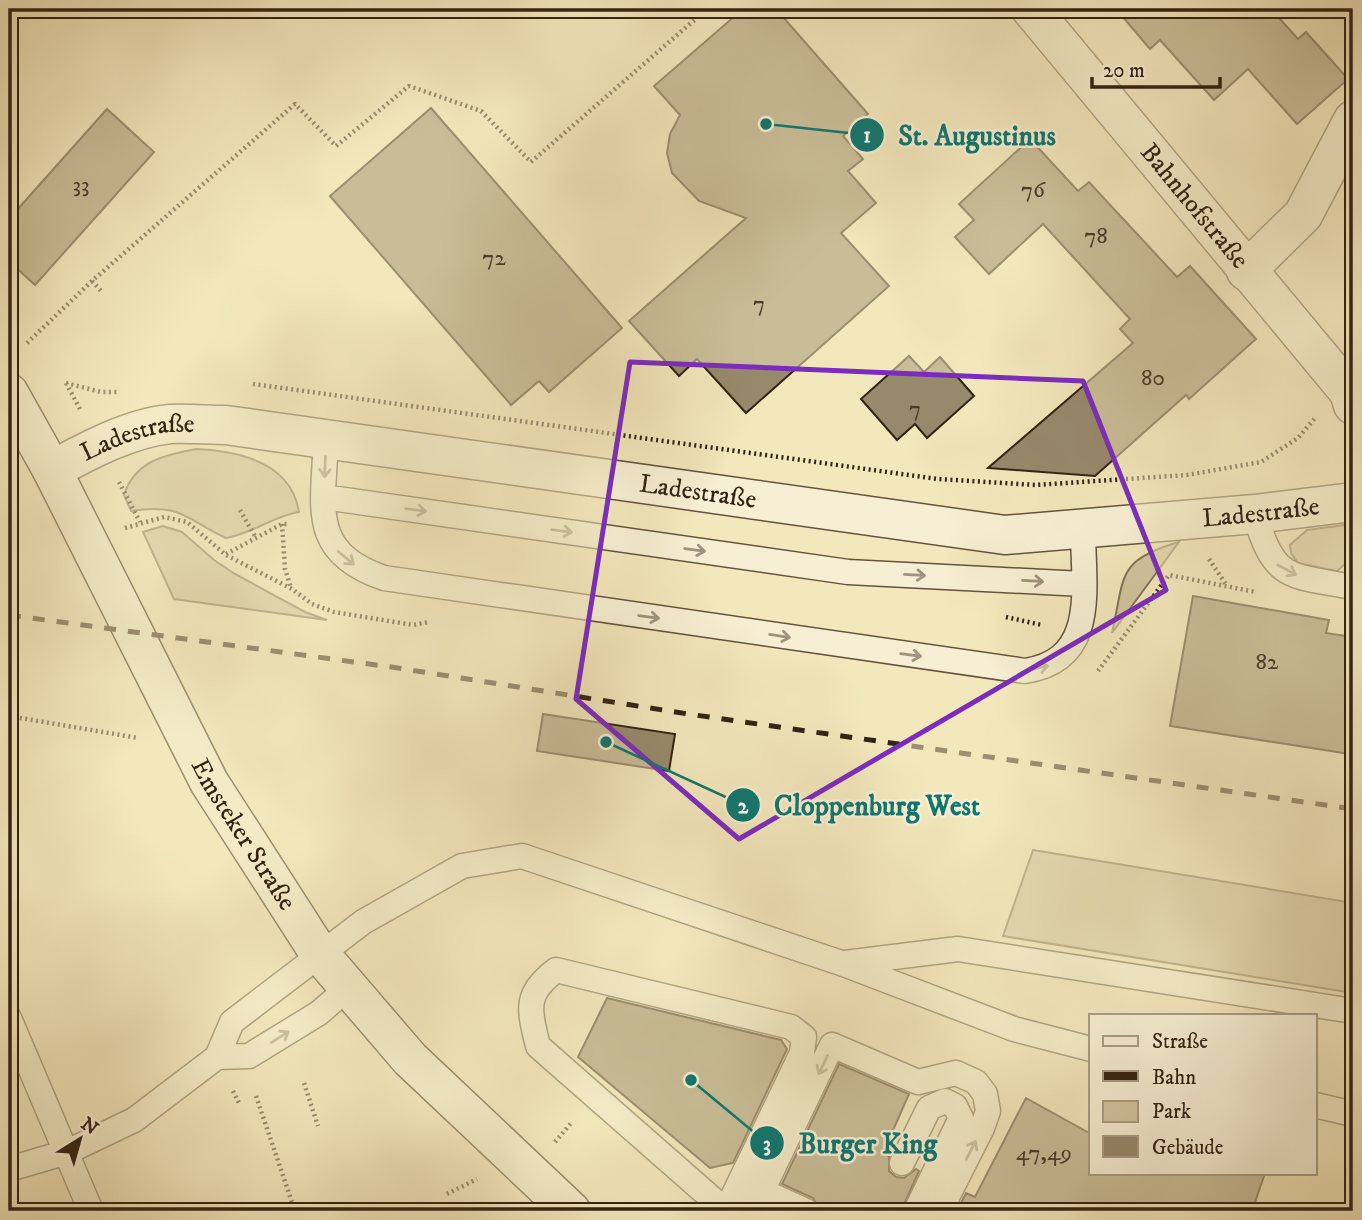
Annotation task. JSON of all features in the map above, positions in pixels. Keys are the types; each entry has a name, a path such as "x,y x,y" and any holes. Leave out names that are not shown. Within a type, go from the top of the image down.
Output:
{"street":[{"name":"Bahnhofstraße","path":"1031,9 1351,398"},
{"path":"1245,271 1303,215 1353,120"},
{"name":"Emsteker Straße","path":"9,393 52,470 209,782 319,953 410,1059 571,1211"},
{"name":"Ladestraße","path":"52,470 100,446 171,424 226,425 1005,535 1255,514 1353,502"}],"lane":[{"path":"326,437 325,527 330,542 342,557 362,570 384,578 1025,671 1045,668 1062,659 1081,631 1083,530"},
{"path":"324,497 848,572 1083,584"},
{"path":"1255,514 1263,543 1279,568 1289,574 1353,587"},
{"path":"9,1169 67,1152 134,1120 217,1057 232,1022 363,922 462,866 522,856 841,963 1014,1029 1089,1048"},
{"path":"841,963 958,949 1353,1011"},
{"path":"556,970 791,1027 804,1037 802,1053 726,1211 538,1046 530,1012 537,984 556,970"},
{"path":"217,1057 249,1056 319,1013 349,987"},
{"path":"9,1018 91,1211"},
{"path":"726,1211 762,1191 832,1045 918,1082 956,1073 976,1082 985,1094 988,1111 940,1211"},
{"path":"902,1163 929,1108 945,1101 955,1106 961,1118 916,1211"},
{"path":"1316,1105 1353,1114"},
{"path":"762,1191 806,1211"}],"path":[{"path":"27,343 92,281 295,104 336,145 409,86 481,111 531,162 707,9"},
{"path":"92,281 102,292"},
{"path":"66,383 101,392 121,392"},
{"path":"243,383 938,479 1036,485 1187,475 1261,462 1298,438 1326,405 1351,398"},
{"path":"240,510 256,538"},
{"path":"90,547 140,522 164,517 187,522 226,555 292,589 312,604 334,612 413,625 438,620"},
{"path":"282,524 285,569 292,589"},
{"path":"1205,552 1227,586"},
{"path":"1093,677 1169,575 1262,593"},
{"path":"9,716 137,736"},
{"path":"304,1083 318,1126"},
{"path":"256,1096 295,1211"},
{"path":"530,1172 593,1097"},
{"path":"447,1194 478,1179"}],"highlighted area":[{"path":"630,362 1083,381 1166,590 739,839 576,699"}],"green space":[{"path":"196,449 229,453 261,462 286,481 299,512 226,538 173,511 131,511 124,495 135,474 162,457"},
{"path":"1353,524 1353,557 1337,571 1298,563 1291,553 1290,545 1307,530"},
{"path":"163,526 182,532 235,574 305,612 327,620 174,599 143,532"},
{"path":"1179,542 1112,633 1122,584 1127,573 1144,556"},
{"path":"1033,850 1353,903 1353,993 1003,936"}],"building":[{"path":"743,9 776,9 868,114 843,136 863,159 848,171 876,203 841,233 889,286 746,413 697,359 679,376 629,321 746,218 699,201 672,173 667,153 670,134 680,115 654,86"},
{"path":"1116,9 1271,9 1298,39 1306,32 1348,79 1297,124 1248,69 1214,100 1160,40 1150,49"},
{"path":"431,108 622,328 549,392 539,381 511,405 330,196"},
{"path":"107,109 154,152 35,285 9,261 9,219"},
{"path":"1030,139 1078,191 1089,182 1177,277 1190,266 1256,339 1189,399 1186,395 1095,476 988,468 1133,343 1120,329 1130,319 1043,224 989,274 955,237 974,220 959,204"},
{"path":"909,356 924,372 940,357 974,396 927,438 915,424 897,440 861,399"},
{"path":"1193,596 1329,620 1326,633 1353,637 1350,754 1170,726"},
{"path":"543,714 675,734 669,771 537,751"},
{"path":"607,998 781,1040 787,1049 733,1163 710,1168 578,1057"},
{"path":"839,1064 909,1094 883,1153 889,1156 889,1171 896,1177 904,1178 916,1169 919,1171 901,1211 821,1211 813,1198 782,1184"},
{"path":"1026,1098 1089,1133 1089,1174 1265,1174 1252,1211 957,1211 966,1193 975,1197"}],"railway":[{"path":"9,615 398,668 688,714 1353,809"}],"place":[{"name":"St. Augustinus","path":"766,124"},
{"name":"Cloppenburg West","path":"606,742"},
{"name":"Burger King","path":"691,1080"}]}
